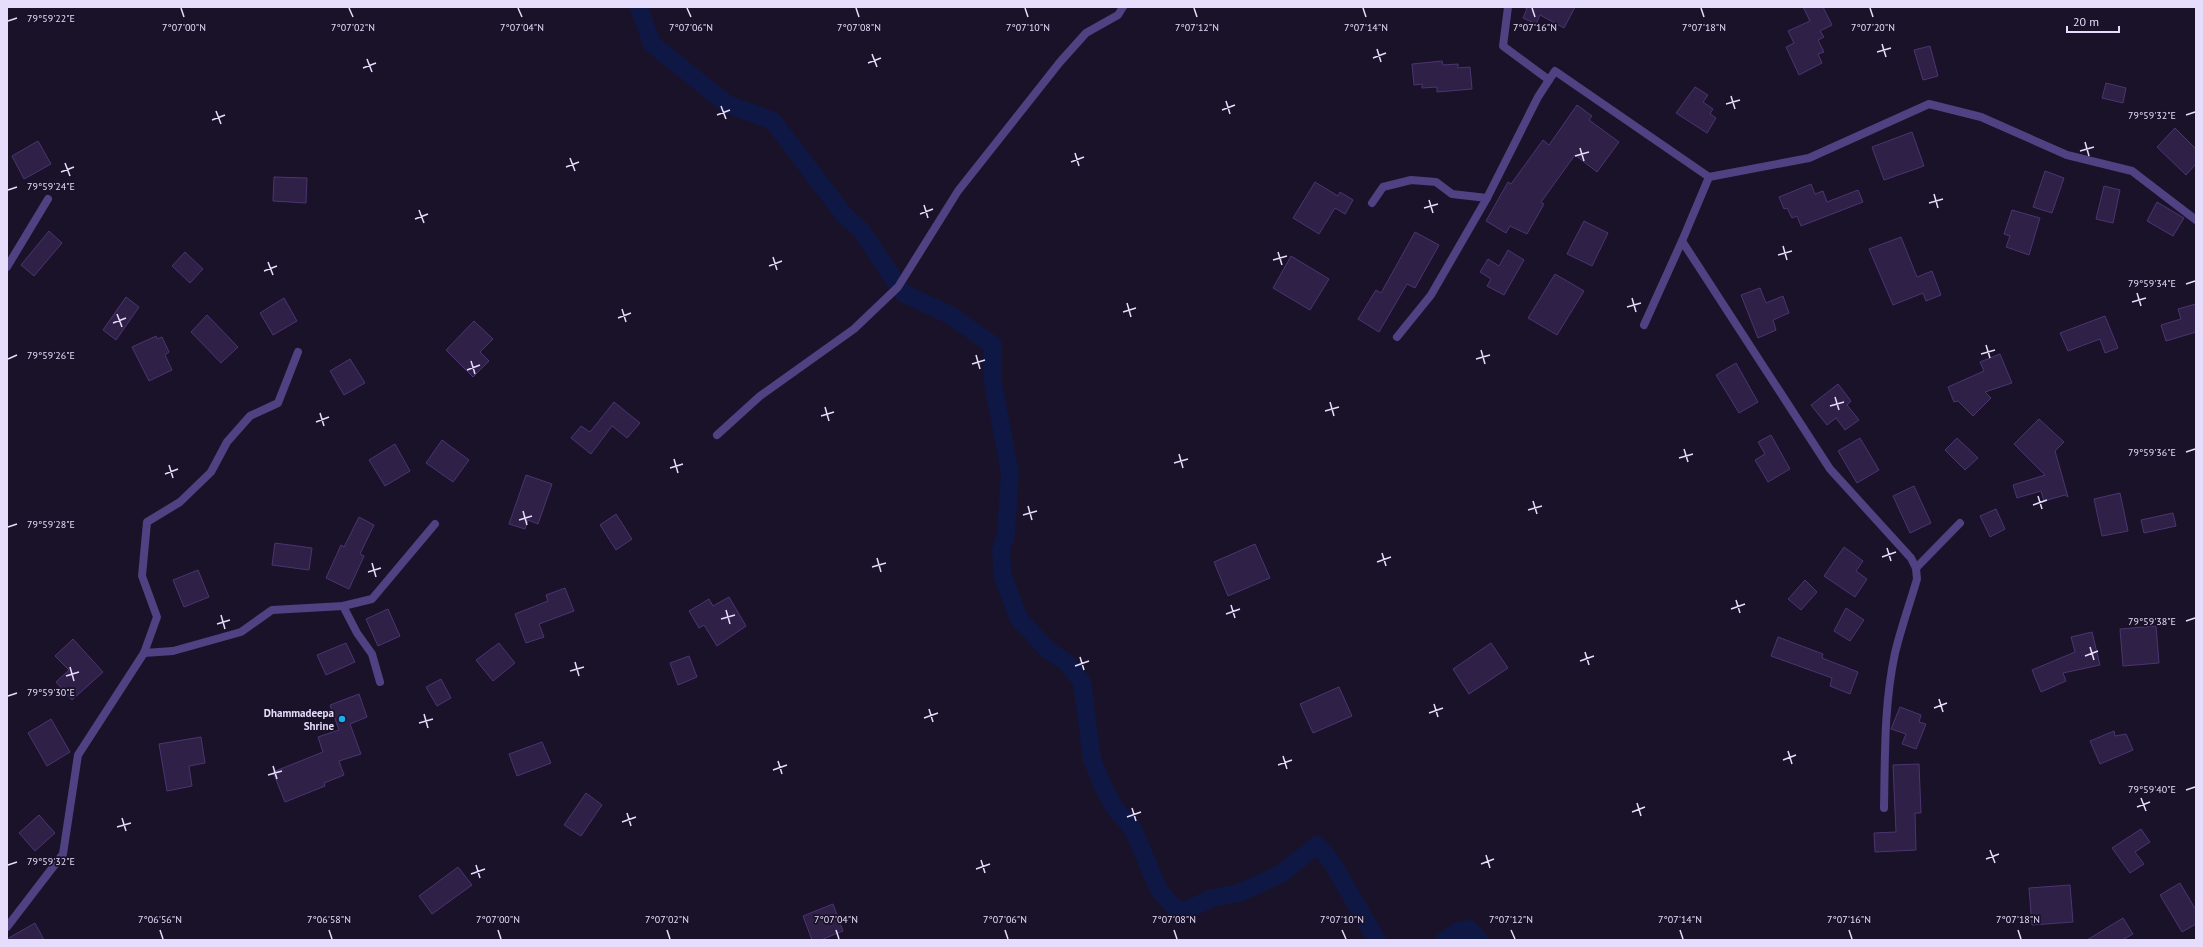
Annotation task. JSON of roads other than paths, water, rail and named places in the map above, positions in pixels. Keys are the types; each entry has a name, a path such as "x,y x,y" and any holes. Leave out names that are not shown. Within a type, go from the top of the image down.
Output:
{"street":[{"path":"717,435 760,396 854,329 898,287 958,191 1055,68 1086,33 1118,15 1123,7"},
{"path":"1508,7 1503,46 1549,80"},
{"path":"1397,337 1431,295 1487,198 1538,97 1555,70 1709,177 1809,158 1930,104 1981,117 2068,155 2132,170 2196,220"},
{"path":"1644,325 1682,242 1709,177"},
{"path":"1372,203 1383,187 1411,180 1436,182 1452,194 1487,198"},
{"path":"7,268 48,199"},
{"path":"1682,242 1830,469 1911,558 1916,568 1917,579 1896,651 1890,681 1885,732 1884,808"},
{"path":"7,927 63,854 78,755 144,653 157,617 142,576 147,522 180,502 211,472 227,442 250,416 278,403 298,352"},
{"path":"1916,568 1960,523"},
{"path":"144,653 172,651 241,632 272,610 343,606 372,599 435,524"},
{"path":"343,606 357,633 372,654 380,682"}],"waterway":[{"path":"639,7 652,44 727,104 773,121 845,216 861,230 903,293 950,315 993,345 993,383 1010,473 1006,534 1001,551 1003,577 1019,619 1048,650 1066,662 1082,682 1092,759 1102,784 1114,807 1133,829 1159,890 1171,904 1181,912 1213,898 1239,893 1281,874 1317,845 1331,861 1377,940"},
{"path":"1445,940 1457,932 1469,929 1479,940"}],"place":[{"name":"Dhammadeepa Shrine","path":"342,719"}]}
